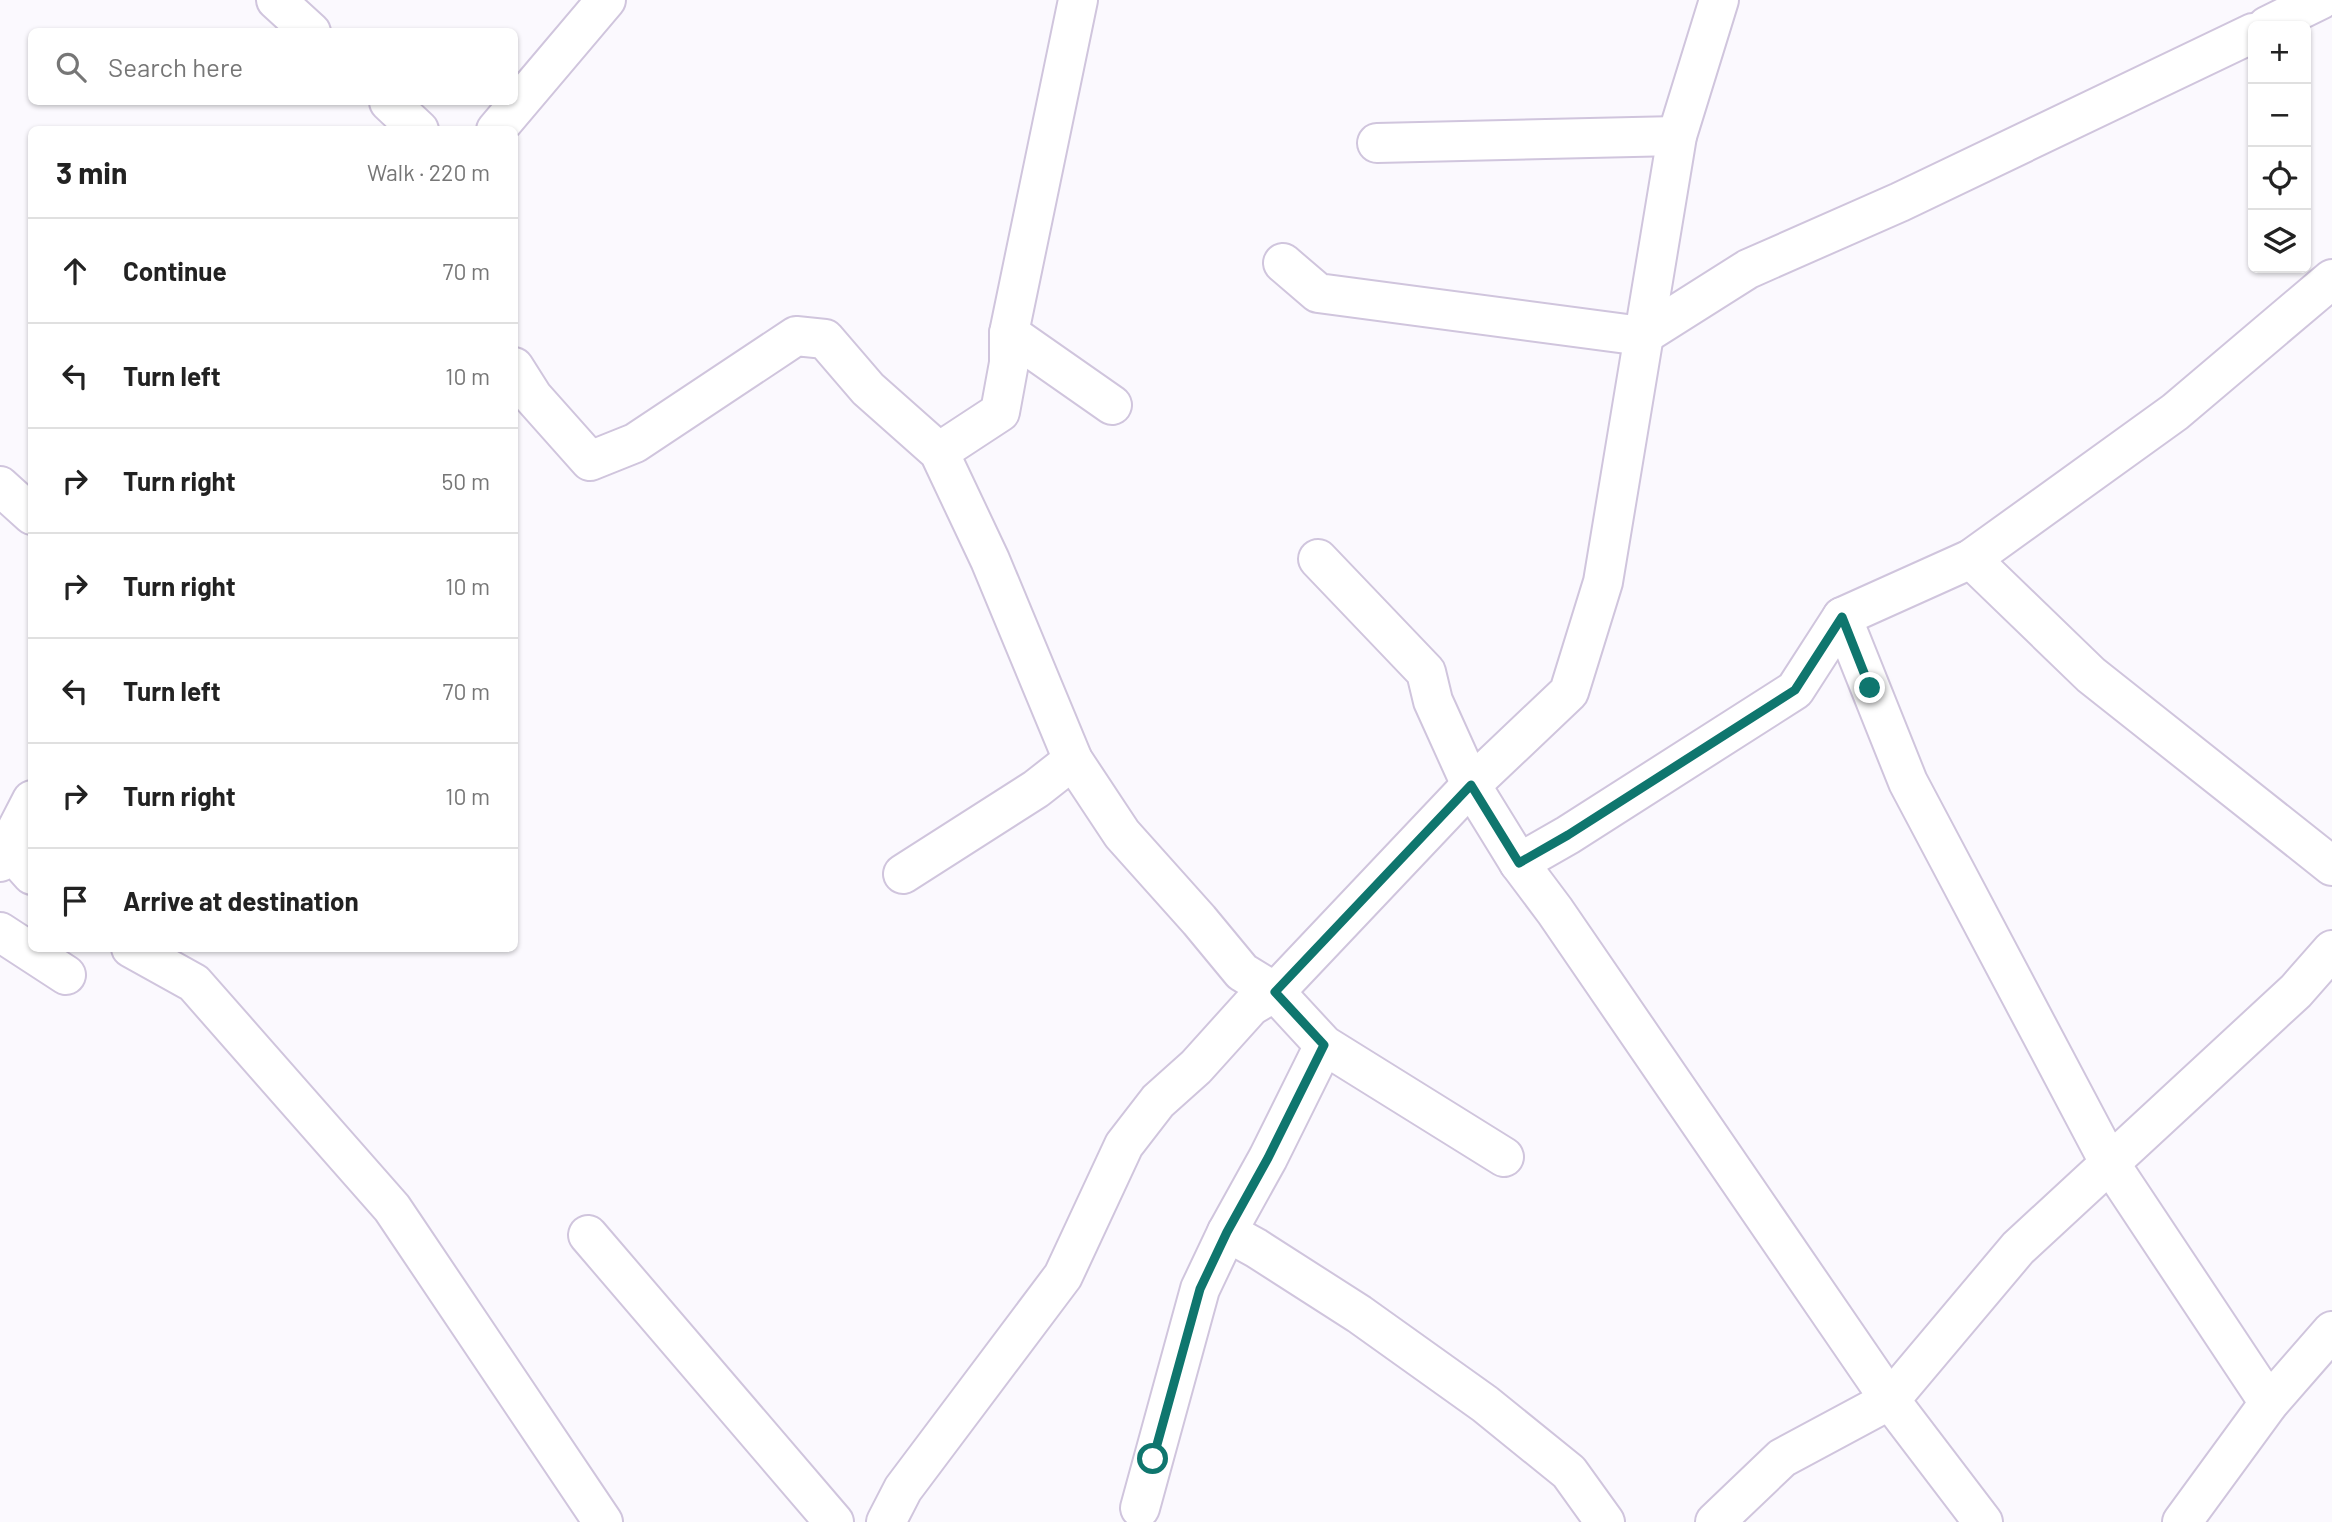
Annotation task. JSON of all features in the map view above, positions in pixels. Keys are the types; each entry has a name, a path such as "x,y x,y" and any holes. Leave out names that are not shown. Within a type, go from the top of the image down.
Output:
{"street":[{"path":"276,0 307,28"},
{"path":"939,452 1000,412 1009,363 1009,333 1078,0"},
{"path":"846,1522 894,1505 1063,1276 1124,1145 1158,1101 1196,1067 1251,1006 1275,992 1471,785 1569,692 1602,582 1677,135 1719,0"},
{"path":"2277,21 2320,0"},
{"path":"518,103 602,2"},
{"path":"1283,263 1318,293 1642,336 1748,269 1900,202 2248,35"},
{"path":"392,105 415,126"},
{"path":"499,126 517,105"},
{"path":"1377,143 1677,135"},
{"path":"1519,863 1568,835 1795,690 1842,617 1971,559 2175,412 2332,279"},
{"path":"1009,333 1112,405"},
{"path":"518,373 533,397 590,461 635,443 796,336 825,339 867,389 939,452 990,560 1073,760 1122,834 1242,972 1275,992 1324,1045 1504,1157"},
{"path":"0,486 28,511"},
{"path":"1318,559 1426,672 1433,701 1471,785 1519,863 1563,922 1890,1401 1983,1522"},
{"path":"1971,559 2091,675 2332,866"},
{"path":"1842,617 1908,782 2109,1162 2269,1403"},
{"path":"903,874 1036,789 1073,760"},
{"path":"13,861 28,813"},
{"path":"0,932 28,950"},
{"path":"1715,1522 1782,1458 1890,1401 2018,1248 2296,991 2332,950"},
{"path":"31,952 66,975"},
{"path":"138,952 194,983 392,1208 603,1522"},
{"path":"1140,1508 1200,1289 1324,1045"},
{"path":"1227,1232 1359,1314 1485,1404 1569,1472 1605,1522"},
{"path":"588,1235 834,1522"},
{"path":"2182,1522 2269,1403 2332,1331"}],"route":[{"path":"1153,1459 1200,1289 1324,1045 1275,992 1471,785 1519,863 1568,835 1795,690 1842,617 1870,688"}]}
